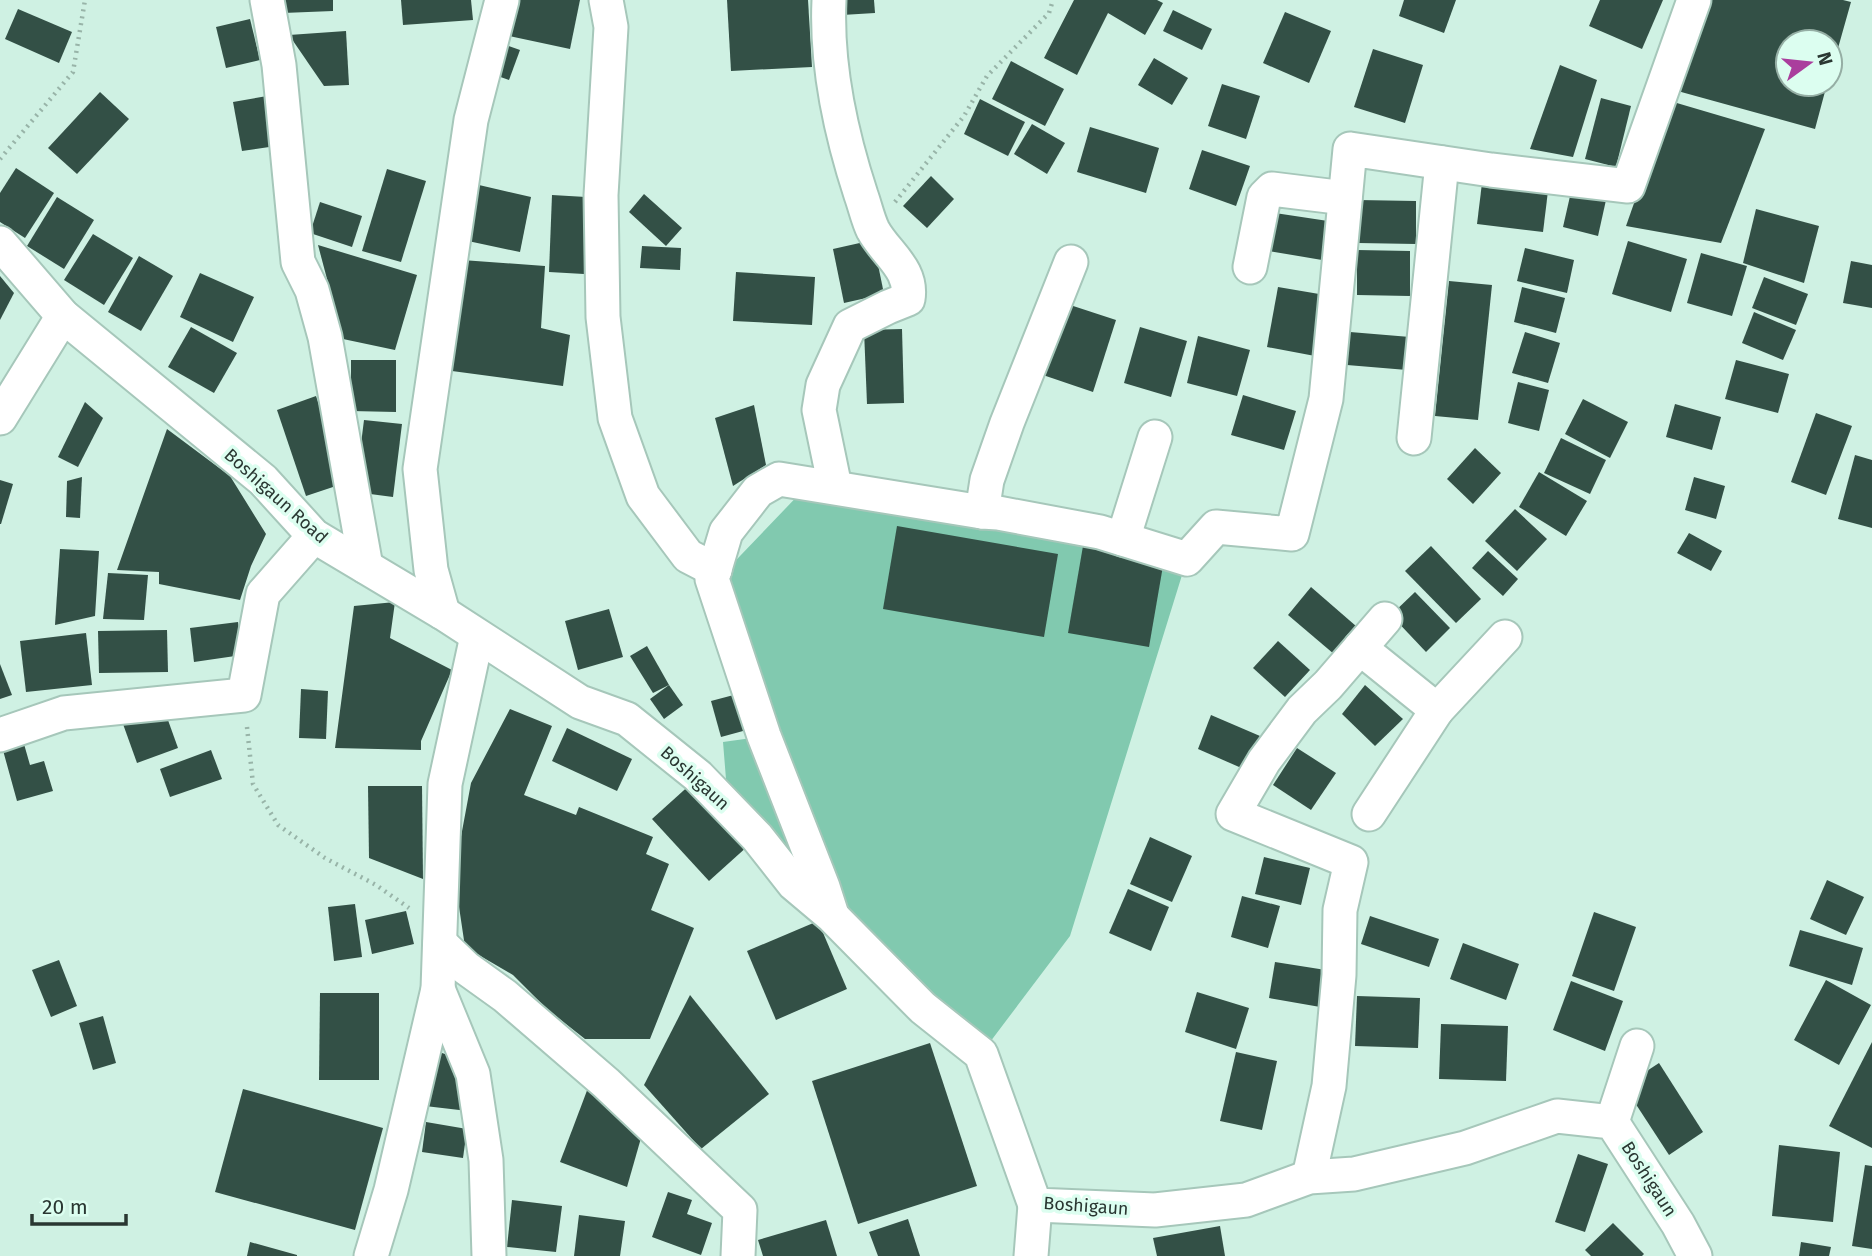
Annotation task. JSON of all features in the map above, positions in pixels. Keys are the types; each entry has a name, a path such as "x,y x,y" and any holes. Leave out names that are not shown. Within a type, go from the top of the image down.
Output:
{"street":[{"path":"267,0 279,65 298,262 312,290 325,337 366,567"},
{"path":"443,612 431,570 420,469 471,120 502,0"},
{"path":"606,0 611,27 601,195 603,317 615,418 643,496 688,556 715,570"},
{"path":"830,0 828,19 842,127 853,168 873,230 903,270 910,288 908,299 850,327 823,385 819,410 835,487"},
{"path":"832,916 764,736 712,579 726,532 758,491 779,479 835,487 1100,532 1187,559 1216,527 1292,534 1326,399 1350,149 1628,186 1694,0"},
{"path":"1414,438 1442,163"},
{"path":"1250,267 1264,197 1272,189 1345,198"},
{"name":"Boshigaun Road","path":"0,243 63,316 263,480 314,536 443,612 580,702 627,719"},
{"path":"982,512 987,480 1007,423 1072,262"},
{"path":"0,418 63,316"},
{"path":"1123,539 1155,437"},
{"path":"0,735 64,713 244,695 263,594 314,536"},
{"path":"1309,1177 1329,1086 1339,975 1340,911 1351,862 1233,814 1264,761 1302,710 1328,685 1385,619"},
{"path":"370,1256 391,1190 438,989 445,784 477,636"},
{"path":"1369,814 1437,710 1505,637"},
{"path":"1360,648 1437,710"},
{"name":"Boshigaun","path":"627,719 698,776 757,837 794,884 832,916 923,1008 981,1054 1035,1205 1155,1210 1246,1200 1309,1177 1354,1174 1465,1148 1557,1116 1612,1122 1678,1224 1695,1256"},
{"path":"440,943 466,968 505,996 586,1066 740,1210 738,1256"},
{"path":"438,989 473,1074 486,1160 489,1256"},
{"path":"1612,1122 1637,1046"},
{"path":"1031,1256 1035,1205"}],"path":[{"path":"0,159 73,72 85,0"},
{"path":"873,230 964,116 986,76 1049,13 1053,0"},
{"path":"244,695 253,784 278,825 325,858 376,885 412,910 440,943"}],"green space":[{"path":"808,485 1187,559 1070,936 981,1054 729,816 723,742 759,737 716,581"}],"building":[{"path":"282,0 333,0 333,11 283,13"},
{"path":"401,0 471,0 473,20 403,25"},
{"path":"512,0 580,0 570,49 505,35"},
{"path":"727,0 808,0 812,67 731,71"},
{"path":"840,0 874,0 875,13 842,15"},
{"path":"1074,0 1157,0 1163,3 1145,35 1108,13 1077,75 1044,58"},
{"path":"1404,0 1456,0 1444,33 1399,16"},
{"path":"1600,0 1663,0 1642,49 1589,26"},
{"path":"1699,0 1851,2 1844,28 1774,28 1774,98 1823,98 1815,129 1674,90"},
{"path":"18,9 72,32 59,63 5,39"},
{"path":"1173,10 1212,29 1202,50 1163,31"},
{"path":"1285,12 1331,31 1309,83 1263,63"},
{"path":"250,19 260,60 226,68 216,27"},
{"path":"346,31 349,85 324,86 289,35"},
{"path":"503,44 520,50 509,80 492,74"},
{"path":"1373,49 1423,65 1405,123 1354,107"},
{"path":"1154,58 1188,78 1172,105 1138,85"},
{"path":"1011,61 1064,89 1045,126 992,99"},
{"path":"1560,65 1597,80 1573,157 1530,149"},
{"path":"1222,84 1260,96 1246,139 1208,126"},
{"path":"100,92 129,119 77,174 48,148"},
{"path":"267,96 276,146 242,151 233,102"},
{"path":"1601,98 1631,106 1616,167 1585,159"},
{"path":"980,99 1025,122 1008,156 964,134"},
{"path":"1670,101 1765,129 1721,243 1626,226"},
{"path":"1032,124 1065,143 1047,174 1014,154"},
{"path":"1090,127 1159,148 1146,193 1077,172"},
{"path":"1202,150 1250,166 1236,206 1189,189"},
{"path":"16,168 54,193 25,238 0,222 0,193"},
{"path":"387,169 426,181 401,262 362,251"},
{"path":"931,176 954,199 927,228 903,206"},
{"path":"1482,183 1548,191 1543,232 1477,224"},
{"path":"1573,183 1608,191 1598,236 1563,227"},
{"path":"479,185 531,197 520,252 468,241"},
{"path":"644,194 682,228 666,246 629,212"},
{"path":"552,195 586,197 584,274 549,272"},
{"path":"57,197 94,220 64,269 27,246"},
{"path":"1358,200 1416,201 1416,244 1358,243"},
{"path":"320,202 362,216 352,247 310,233"},
{"path":"1756,209 1819,226 1804,283 1743,263"},
{"path":"1269,212 1328,221 1322,260 1263,250"},
{"path":"93,234 133,258 104,305 64,280"},
{"path":"873,240 884,294 844,303 833,249"},
{"path":"1628,241 1687,259 1671,312 1612,294"},
{"path":"318,245 417,275 395,350 343,339"},
{"path":"642,246 681,248 680,270 640,268"},
{"path":"1525,248 1574,260 1567,293 1517,281"},
{"path":"1357,250 1410,251 1410,296 1357,295"},
{"path":"1701,253 1747,266 1732,316 1687,303"},
{"path":"139,256 173,276 141,331 108,312"},
{"path":"462,260 545,266 541,328 570,335 563,386 452,371"},
{"path":"1851,261 1872,265 1872,308 1843,303"},
{"path":"736,272 815,277 812,325 733,321"},
{"path":"200,273 254,297 233,342 180,317"},
{"path":"0,276 14,293 0,320"},
{"path":"1764,277 1808,294 1796,325 1752,308"},
{"path":"1449,281 1492,285 1478,420 1435,416"},
{"path":"1278,287 1325,295 1315,356 1267,347"},
{"path":"1522,287 1565,298 1556,333 1514,322"},
{"path":"1064,303 1116,320 1093,392 1040,374"},
{"path":"1754,312 1796,330 1783,360 1742,343"},
{"path":"191,327 237,353 214,393 168,367"},
{"path":"1140,327 1187,341 1171,397 1124,383"},
{"path":"902,329 904,403 867,404 864,330"},
{"path":"1350,332 1410,337 1407,370 1347,365"},
{"path":"1525,332 1560,343 1548,383 1512,373"},
{"path":"1198,336 1250,350 1237,396 1187,383"},
{"path":"351,360 396,360 396,412 351,411"},
{"path":"1736,360 1789,374 1778,413 1725,399"},
{"path":"1518,382 1549,390 1539,431 1508,423"},
{"path":"1243,395 1296,411 1284,450 1231,435"},
{"path":"316,396 345,483 306,496 277,410"},
{"path":"1583,399 1628,422 1610,458 1565,434"},
{"path":"85,402 103,418 78,467 58,457"},
{"path":"1675,404 1721,417 1712,450 1666,437"},
{"path":"754,405 766,465 733,486 715,418"},
{"path":"1816,413 1852,426 1826,495 1791,482"},
{"path":"364,420 402,424 393,497 355,492"},
{"path":"167,429 230,476 266,534 251,566 240,600 159,584 159,572 117,570"},
{"path":"1561,438 1606,460 1590,494 1544,473"},
{"path":"1475,448 1501,473 1473,504 1447,479"},
{"path":"1855,455 1872,460 1872,528 1838,519"},
{"path":"1539,472 1587,501 1566,536 1519,507"},
{"path":"82,477 80,518 66,517 67,481"},
{"path":"1694,477 1725,486 1716,519 1685,510"},
{"path":"0,480 13,484 1,524 0,524"},
{"path":"1515,509 1547,539 1517,571 1485,541"},
{"path":"897,526 1058,554 1044,637 883,609"},
{"path":"1689,533 1722,551 1711,571 1677,553"},
{"path":"1083,546 1164,560 1149,647 1068,633"},
{"path":"1431,546 1481,599 1456,623 1405,571"},
{"path":"60,549 99,551 95,616 55,625"},
{"path":"1488,551 1518,579 1503,596 1472,568"},
{"path":"108,573 148,575 144,620 103,619"},
{"path":"1311,587 1364,633 1341,660 1288,615"},
{"path":"1415,592 1450,628 1426,652 1391,615"},
{"path":"395,602 390,638 452,670 421,741 421,750 335,748 354,606"},
{"path":"609,609 623,657 578,670 565,621"},
{"path":"238,622 242,655 194,662 190,628"},
{"path":"167,630 168,672 99,673 98,631"},
{"path":"86,633 92,685 26,692 20,641"},
{"path":"1278,641 1310,670 1285,697 1253,668"},
{"path":"647,646 669,685 653,693 630,656"},
{"path":"0,664 12,695 0,699"},
{"path":"669,685 683,705 664,719 650,699"},
{"path":"1365,685 1403,719 1375,746 1342,714"},
{"path":"301,689 328,691 326,739 299,738"},
{"path":"745,692 754,728 721,737 711,701"},
{"path":"164,709 178,748 137,763 123,724"},
{"path":"510,709 552,726 524,795 576,815 579,807 653,837 646,854 669,864 651,910 694,928 650,1039 585,1039 547,1009 513,975 465,947 458,900 460,842 471,783"},
{"path":"1211,715 1260,736 1246,770 1198,749"},
{"path":"567,728 632,759 617,791 552,761"},
{"path":"22,737 30,765 44,761 53,791 17,801 1,743"},
{"path":"1297,748 1336,773 1311,810 1273,785"},
{"path":"211,750 222,779 170,797 160,769"},
{"path":"693,782 749,845 709,881 652,819"},
{"path":"368,786 422,786 423,879 369,858"},
{"path":"1150,837 1192,856 1172,902 1130,884"},
{"path":"1264,857 1310,868 1301,905 1255,894"},
{"path":"1827,880 1864,897 1846,935 1810,919"},
{"path":"1128,889 1169,907 1151,951 1109,933"},
{"path":"1242,896 1280,906 1268,948 1231,937"},
{"path":"355,904 362,957 334,961 328,907"},
{"path":"406,911 414,944 372,954 365,920"},
{"path":"1594,912 1636,927 1614,991 1572,976"},
{"path":"1370,916 1439,939 1429,967 1361,944"},
{"path":"818,921 847,989 776,1020 747,951"},
{"path":"1800,930 1863,948 1852,985 1789,966"},
{"path":"1463,943 1519,964 1506,1000 1450,979"},
{"path":"59,960 77,1006 51,1017 32,970"},
{"path":"1275,962 1332,971 1326,1008 1269,998"},
{"path":"1826,980 1871,1005 1839,1065 1794,1040"},
{"path":"1571,981 1623,1001 1605,1051 1553,1030"},
{"path":"1197,992 1249,1008 1236,1049 1185,1032"},
{"path":"320,993 379,993 379,1080 319,1080"},
{"path":"690,995 769,1094 701,1149 644,1085"},
{"path":"1357,996 1420,998 1418,1048 1355,1046"},
{"path":"103,1016 116,1063 93,1070 79,1023"},
{"path":"1441,1024 1508,1026 1506,1081 1439,1079"},
{"path":"1872,1042 1872,1148 1829,1126"},
{"path":"930,1043 977,1186 858,1224 812,1081"},
{"path":"436,1051 460,1059 468,1111 425,1106"},
{"path":"1236,1052 1277,1061 1262,1130 1220,1121"},
{"path":"1659,1063 1703,1132 1669,1155 1624,1086"},
{"path":"591,1080 643,1131 627,1187 560,1162"},
{"path":"243,1089 383,1128 355,1230 215,1192"},
{"path":"426,1122 467,1129 463,1158 422,1152"},
{"path":"1779,1145 1840,1152 1833,1222 1772,1216"},
{"path":"1578,1154 1608,1164 1585,1232 1555,1222"},
{"path":"1865,1165 1872,1166 1872,1249 1852,1246"},
{"path":"668,1192 692,1200 687,1214 712,1223 701,1255 652,1237"},
{"path":"512,1200 562,1206 556,1252 507,1247"},
{"path":"579,1215 625,1221 620,1256 574,1256"},
{"path":"908,1219 920,1256 878,1256 869,1232"},
{"path":"826,1220 837,1256 763,1256 758,1240"},
{"path":"1613,1223 1644,1254 1642,1256 1591,1256 1585,1250"},
{"path":"1220,1226 1225,1256 1157,1256 1153,1238"},
{"path":"250,1242 297,1255 297,1256 247,1256"},
{"path":"1801,1242 1831,1247 1829,1256 1799,1256"}]}
